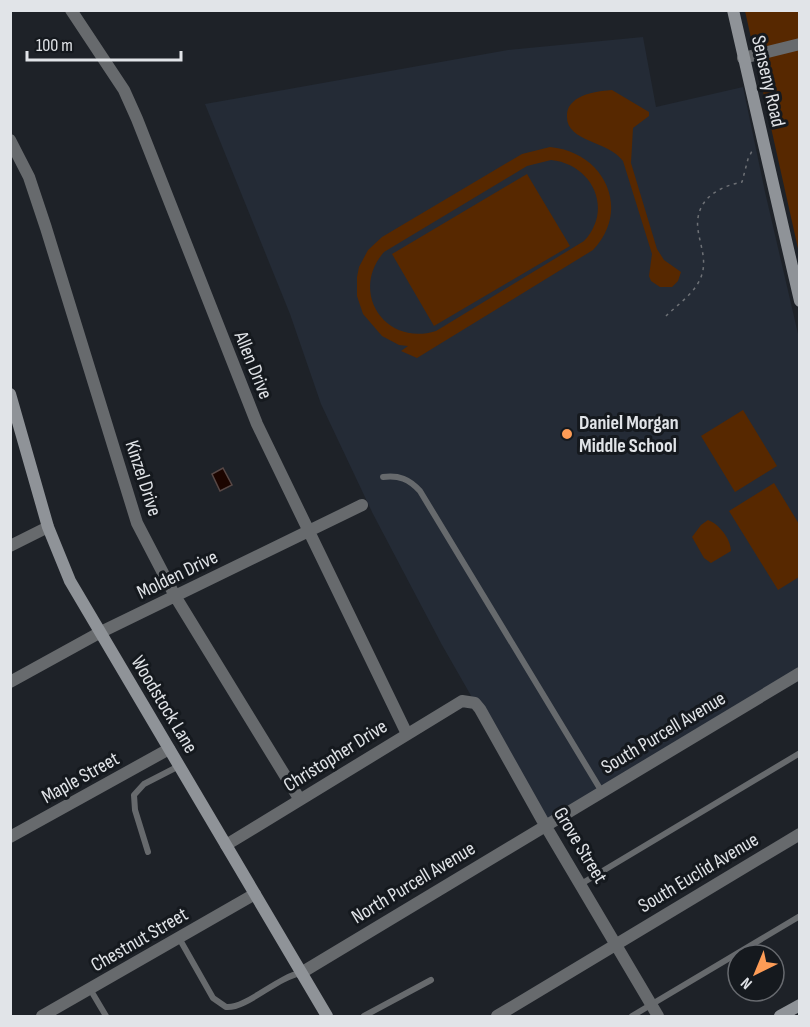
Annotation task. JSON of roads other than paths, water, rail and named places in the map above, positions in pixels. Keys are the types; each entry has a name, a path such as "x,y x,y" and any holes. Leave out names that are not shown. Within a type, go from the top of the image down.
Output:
{"street":[{"name":"Allen Drive","path":"71,10 124,90 256,424 407,734"},
{"name":"Senseny Road","path":"733,10 800,301"},
{"path":"744,58 800,44"},
{"name":"Kinzel Drive","path":"10,140 29,177 46,228 130,505 175,596 300,800"},
{"name":"Woodstock Lane","path":"10,394 48,527 70,581 326,1016"},
{"name":"Molden Drive","path":"10,682 99,633 362,506"},
{"path":"10,546 48,527"},
{"name":"South Purcell Avenue","path":"546,825 800,673"},
{"name":"Christopher Drive","path":"226,845 465,700"},
{"name":"Grove Street","path":"465,700 475,703 480,709 658,1017"},
{"name":"Maple Street","path":"10,837 169,749"},
{"name":"North Purcell Avenue","path":"301,973 546,825"},
{"name":"South Euclid Avenue","path":"497,1017 616,943 800,834"},
{"name":"Chestnut Street","path":"42,1017 255,894"},
{"path":"780,1017 800,1005"}],"lane":[{"path":"383,477 392,476 407,480 420,491 602,792"},
{"path":"581,884 800,753"},
{"path":"148,852 135,810 134,795 144,784 179,766"},
{"path":"632,1017 800,916"},
{"path":"179,938 213,998 226,1007 237,1006 286,976 301,973"},
{"path":"364,1017 431,980"},
{"path":"90,989 106,1017"}],"place":[{"name":"Daniel Morgan Middle School","path":"567,434"}]}
